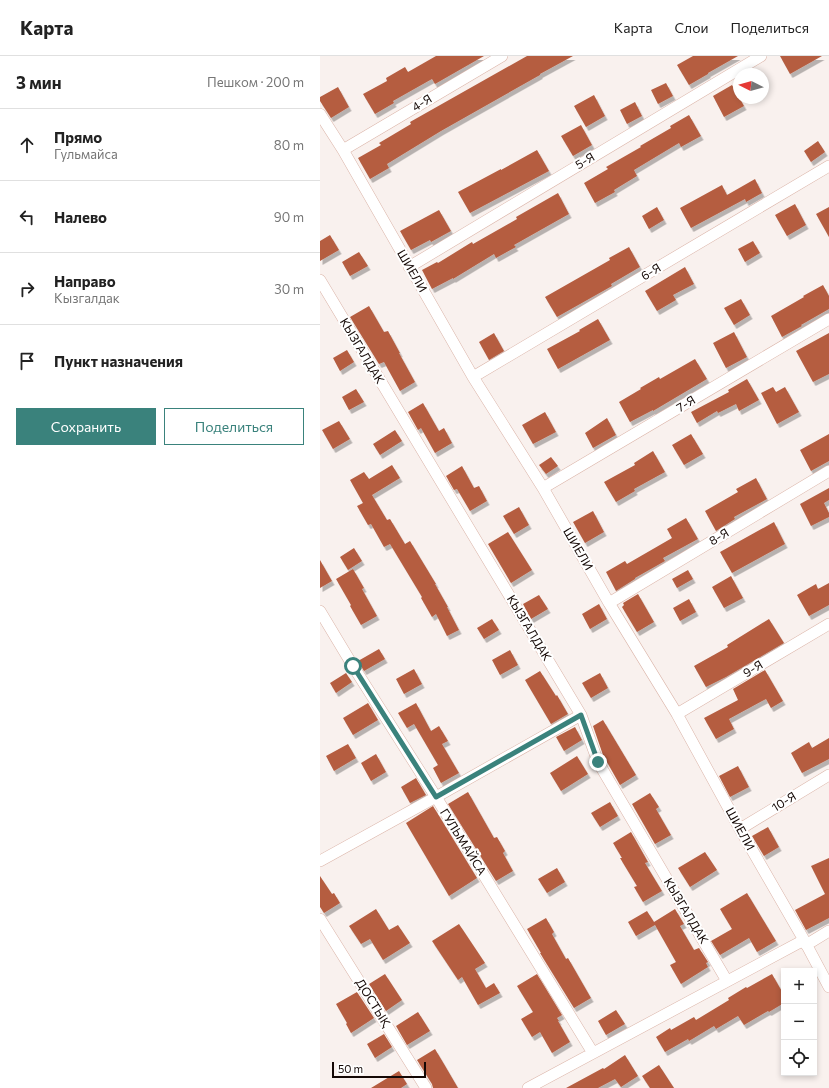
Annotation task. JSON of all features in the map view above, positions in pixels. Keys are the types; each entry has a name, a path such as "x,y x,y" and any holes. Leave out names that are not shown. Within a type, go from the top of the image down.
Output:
{"street":[{"name":"4-Я","path":"343,150 502,56"},
{"name":"5-Я","path":"409,267 761,56"},
{"name":"ШИЕЛИ","path":"320,114 343,150 473,377 543,488 677,714 740,830 805,942 829,987"},
{"name":"6-Я","path":"473,377 829,166"},
{"name":"КЫЗГАЛДАК","path":"320,280 581,715 598,762 727,981"},
{"name":"7-Я","path":"543,488 829,319"},
{"name":"8-Я","path":"610,603 829,472"},
{"name":"ГУЛЬМАЙСА","path":"320,611 593,1053"},
{"name":"9-Я","path":"677,714 829,624"},
{"path":"320,861 581,715"},
{"name":"10-Я","path":"740,830 829,775"},
{"name":"ДОСТЫҚ","path":"320,919 426,1088"},
{"path":"528,1088 727,981 829,930"}],"building":[{"path":"436,56 484,56 435,84 432,79 393,101 394,103 375,114 363,94 387,81 386,78 405,67 408,72"},
{"path":"527,56 573,56 441,131 387,164 389,168 370,179 358,158 381,145 379,143 411,124 410,122"},
{"path":"693,56 738,56 689,85 677,65"},
{"path":"780,56 822,56 790,74"},
{"path":"666,83 673,96 658,104 651,90"},
{"path":"732,85 733,104 743,104 744,106 724,117 713,96"},
{"path":"338,87 349,107 331,118 320,101 320,97"},
{"path":"594,95 605,116 586,127 574,106"},
{"path":"635,102 642,116 627,124 620,110"},
{"path":"689,115 701,136 681,147 679,143 634,170 637,176 614,190 615,192 595,203 584,183 608,169 606,167 641,147 640,146 671,128 670,126"},
{"path":"581,125 592,145 573,156 561,136"},
{"path":"818,141 825,152 811,162 804,151"},
{"path":"537,150 549,171 470,213 458,192"},
{"path":"755,179 762,193 746,202 745,199 691,228 680,208 722,185 727,195"},
{"path":"558,193 569,214 514,245 516,247 496,258 494,254 453,279 432,289 422,270 437,262 438,263 472,242 473,244 517,219 516,217"},
{"path":"795,204 806,225 787,236 775,215"},
{"path":"657,207 664,220 649,229 642,216"},
{"path":"829,207 829,237 816,214"},
{"path":"439,210 451,231 431,242 430,240 411,250 400,231"},
{"path":"330,235 339,250 320,261 320,241"},
{"path":"753,241 760,253 745,262 738,249"},
{"path":"629,247 640,267 611,284 612,286 557,317 545,297 610,260 609,258"},
{"path":"359,252 368,266 350,276 342,262"},
{"path":"685,267 694,284 673,295 676,300 657,311 645,291"},
{"path":"823,285 829,296 829,309 782,337 771,316"},
{"path":"741,299 750,315 734,325 724,308"},
{"path":"369,306 384,332 388,331 415,382 400,391 384,362 379,364 350,317"},
{"path":"598,319 610,340 558,369 547,349 580,331 579,330"},
{"path":"734,332 747,357 726,368 713,343"},
{"path":"494,333 504,351 489,360 479,342"},
{"path":"829,333 829,374 813,382 796,351"},
{"path":"347,350 354,362 340,371 333,358"},
{"path":"695,359 707,379 653,411 630,422 619,402 659,377 660,379"},
{"path":"747,379 759,400 739,411 736,404 718,413 717,411 697,423 691,412 729,392 728,390"},
{"path":"773,387 776,392 785,387 799,412 777,424 761,393"},
{"path":"356,389 364,402 349,410 342,397"},
{"path":"423,403 439,431 444,428 452,443 435,453 421,428 418,430 408,412"},
{"path":"545,412 556,432 533,444 522,425"},
{"path":"607,418 616,435 593,448 585,433"},
{"path":"339,421 350,439 333,449 322,430"},
{"path":"395,430 402,441 380,455 373,444"},
{"path":"691,434 703,454 684,465 672,445"},
{"path":"829,434 829,461 811,471 800,450"},
{"path":"653,451 665,472 634,489 635,491 616,502 604,482 635,465 634,463"},
{"path":"551,457 558,466 546,474 539,465"},
{"path":"392,465 400,478 372,495 387,520 390,519 405,544 410,541 436,584 459,630 447,636 436,614 432,617 421,598 422,597 390,544 384,547 371,524 368,525 357,506 363,503 350,480 364,472 369,479"},
{"path":"462,466 474,488 479,486 487,501 470,511 457,489 454,490 446,476"},
{"path":"756,478 767,499 734,517 735,519 716,531 705,511 738,492 736,489"},
{"path":"829,488 829,500 824,503 829,513 829,517 811,526 800,504"},
{"path":"519,507 529,525 514,534 503,516"},
{"path":"593,511 604,532 585,543 573,522"},
{"path":"686,518 698,539 663,558 665,561 616,591 606,572 625,561 627,564 672,538 667,529"},
{"path":"774,522 785,544 732,573 720,552"},
{"path":"508,532 532,570 511,583 488,544"},
{"path":"354,548 362,561 348,570 340,557"},
{"path":"320,560 332,581 320,588"},
{"path":"353,569 377,616 361,625 336,579"},
{"path":"688,570 693,579 677,588 672,579"},
{"path":"731,576 743,598 724,608 712,587"},
{"path":"829,583 829,605 809,616 797,595 816,584 818,589"},
{"path":"638,594 654,622 637,632 622,607 624,605 623,603"},
{"path":"539,595 548,609 531,619 523,604"},
{"path":"689,599 696,612 680,621 673,608"},
{"path":"599,604 607,619 590,629 582,614"},
{"path":"492,619 499,630 484,639 477,628"},
{"path":"769,619 784,643 706,687 694,666 728,647 727,645"},
{"path":"379,649 385,659 364,671 358,661"},
{"path":"510,650 518,665 500,675 492,660"},
{"path":"414,669 422,684 404,694 396,679"},
{"path":"765,670 783,701 771,708 766,699 729,719 734,729 716,739 704,718 738,700 733,689"},
{"path":"540,671 568,714 551,724 525,680"},
{"path":"346,673 352,682 336,693 330,683"},
{"path":"600,673 608,688 591,698 582,683"},
{"path":"368,703 378,720 353,735 343,718"},
{"path":"416,703 431,731 439,726 448,741 442,744 459,773 441,783 433,768 438,765 414,724 407,728 398,713"},
{"path":"603,720 636,775 620,785 603,755 593,726"},
{"path":"575,727 582,740 564,751 556,737"},
{"path":"829,738 829,759 802,773 791,753 809,742 812,748"},
{"path":"348,744 356,758 334,771 326,756"},
{"path":"376,754 386,772 371,781 361,763"},
{"path":"577,756 588,774 561,791 550,773"},
{"path":"738,766 749,787 730,797 719,776"},
{"path":"416,778 426,795 410,803 401,787"},
{"path":"468,792 494,838 497,837 505,851 503,853 513,871 496,881 448,804"},
{"path":"650,793 659,807 656,809 671,835 655,844 632,804"},
{"path":"610,802 618,816 600,827 591,813"},
{"path":"433,806 477,878 449,896 406,823"},
{"path":"768,827 779,847 764,856 752,836"},
{"path":"631,832 648,862 645,863 662,891 643,902 634,887 637,886 613,843"},
{"path":"705,852 717,870 690,887 678,868"},
{"path":"829,858 829,918 806,930 795,910 825,894 811,866"},
{"path":"557,868 565,882 547,893 538,879"},
{"path":"320,876 340,903 324,913 320,907"},
{"path":"747,893 776,941 757,952 749,938 720,955 711,941 732,929 720,909"},
{"path":"376,909 389,930 398,925 410,943 383,960 370,939 361,944 349,926"},
{"path":"675,909 684,924 680,926 694,950 699,948 708,962 706,963 708,967 681,984 670,965 676,962 655,925 636,936 628,922 647,911 654,922"},
{"path":"546,918 554,932 552,934 566,959 568,958 591,998 574,1008 527,929"},
{"path":"459,924 485,963 475,969 486,988 494,983 500,993 478,1005 462,977 458,980 432,941"},
{"path":"385,974 402,1000 386,1011 369,984"},
{"path":"537,974 562,1015 557,1018 570,1042 552,1053 540,1032 532,1037 521,1019 533,1012 517,986"},
{"path":"772,974 781,990 781,1005 744,1025 738,1016 716,1029 714,1026 689,1041 688,1039 665,1052 656,1037 670,1028 671,1030 694,1017 696,1020 729,1000 728,998 746,987 747,988"},
{"path":"357,992 374,1018 351,1033 336,1004"},
{"path":"616,1010 625,1024 606,1035 598,1021"},
{"path":"418,1012 430,1031 407,1045 396,1026"},
{"path":"384,1034 392,1047 375,1058 367,1044"},
{"path":"435,1049 458,1088 433,1088 417,1060"},
{"path":"625,1055 638,1076 621,1087 615,1079 598,1088 566,1088 603,1068 604,1069"},
{"path":"659,1065 674,1088 650,1088 642,1076"},
{"path":"399,1071 407,1084 401,1088 371,1088"}],"route":[{"path":"353,666 436,797 581,715 598,762"}]}
